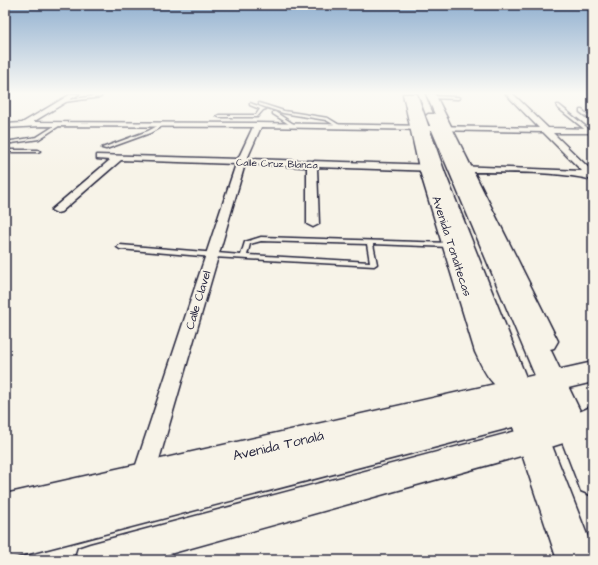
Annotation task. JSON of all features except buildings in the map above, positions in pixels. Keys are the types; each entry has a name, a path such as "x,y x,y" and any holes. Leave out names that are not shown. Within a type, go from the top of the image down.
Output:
{"main road":[{"name":"Avenida Tonaltecas","path":"417,120 420,128 446,168 552,382 583,423 593,478"},
{"name":"Avenida Tonaltecas","path":"418,120 420,128"},
{"name":"Avenida Tonaltecas","path":"438,120 442,129 452,245 487,352 524,413"},
{"name":"Avenida Tonaltecas","path":"446,168 524,413 578,560"},
{"name":"Avenida Tonalá","path":"5,541 524,413 552,382"},
{"path":"524,413 583,423"}],"street":[{"path":"5,126 30,120"},
{"path":"535,120 592,176"},
{"path":"5,122 17,124 258,124 591,131"},
{"path":"27,122 41,124"},
{"name":"Calle Clavel","path":"143,477 241,162 258,124"},
{"name":"Calle Cruz Blanca","path":"100,157 559,172 592,176"},
{"path":"57,210 118,158"},
{"path":"312,164 313,224"},
{"path":"552,382 593,372"},
{"name":"Avenida Tonalá","path":"5,510 143,477 524,413"},
{"name":"Avenida Tonalá","path":"90,560 118,556 524,413"}],"lane":[{"path":"287,120 293,125"},
{"path":"329,120 338,126"},
{"path":"577,120 591,131"},
{"path":"5,143 38,138 60,124"},
{"path":"104,148 149,132 164,124"},
{"path":"5,152 38,151"},
{"path":"244,256 247,243 261,239 452,245"},
{"path":"120,247 212,255 374,264 370,243"}]}
